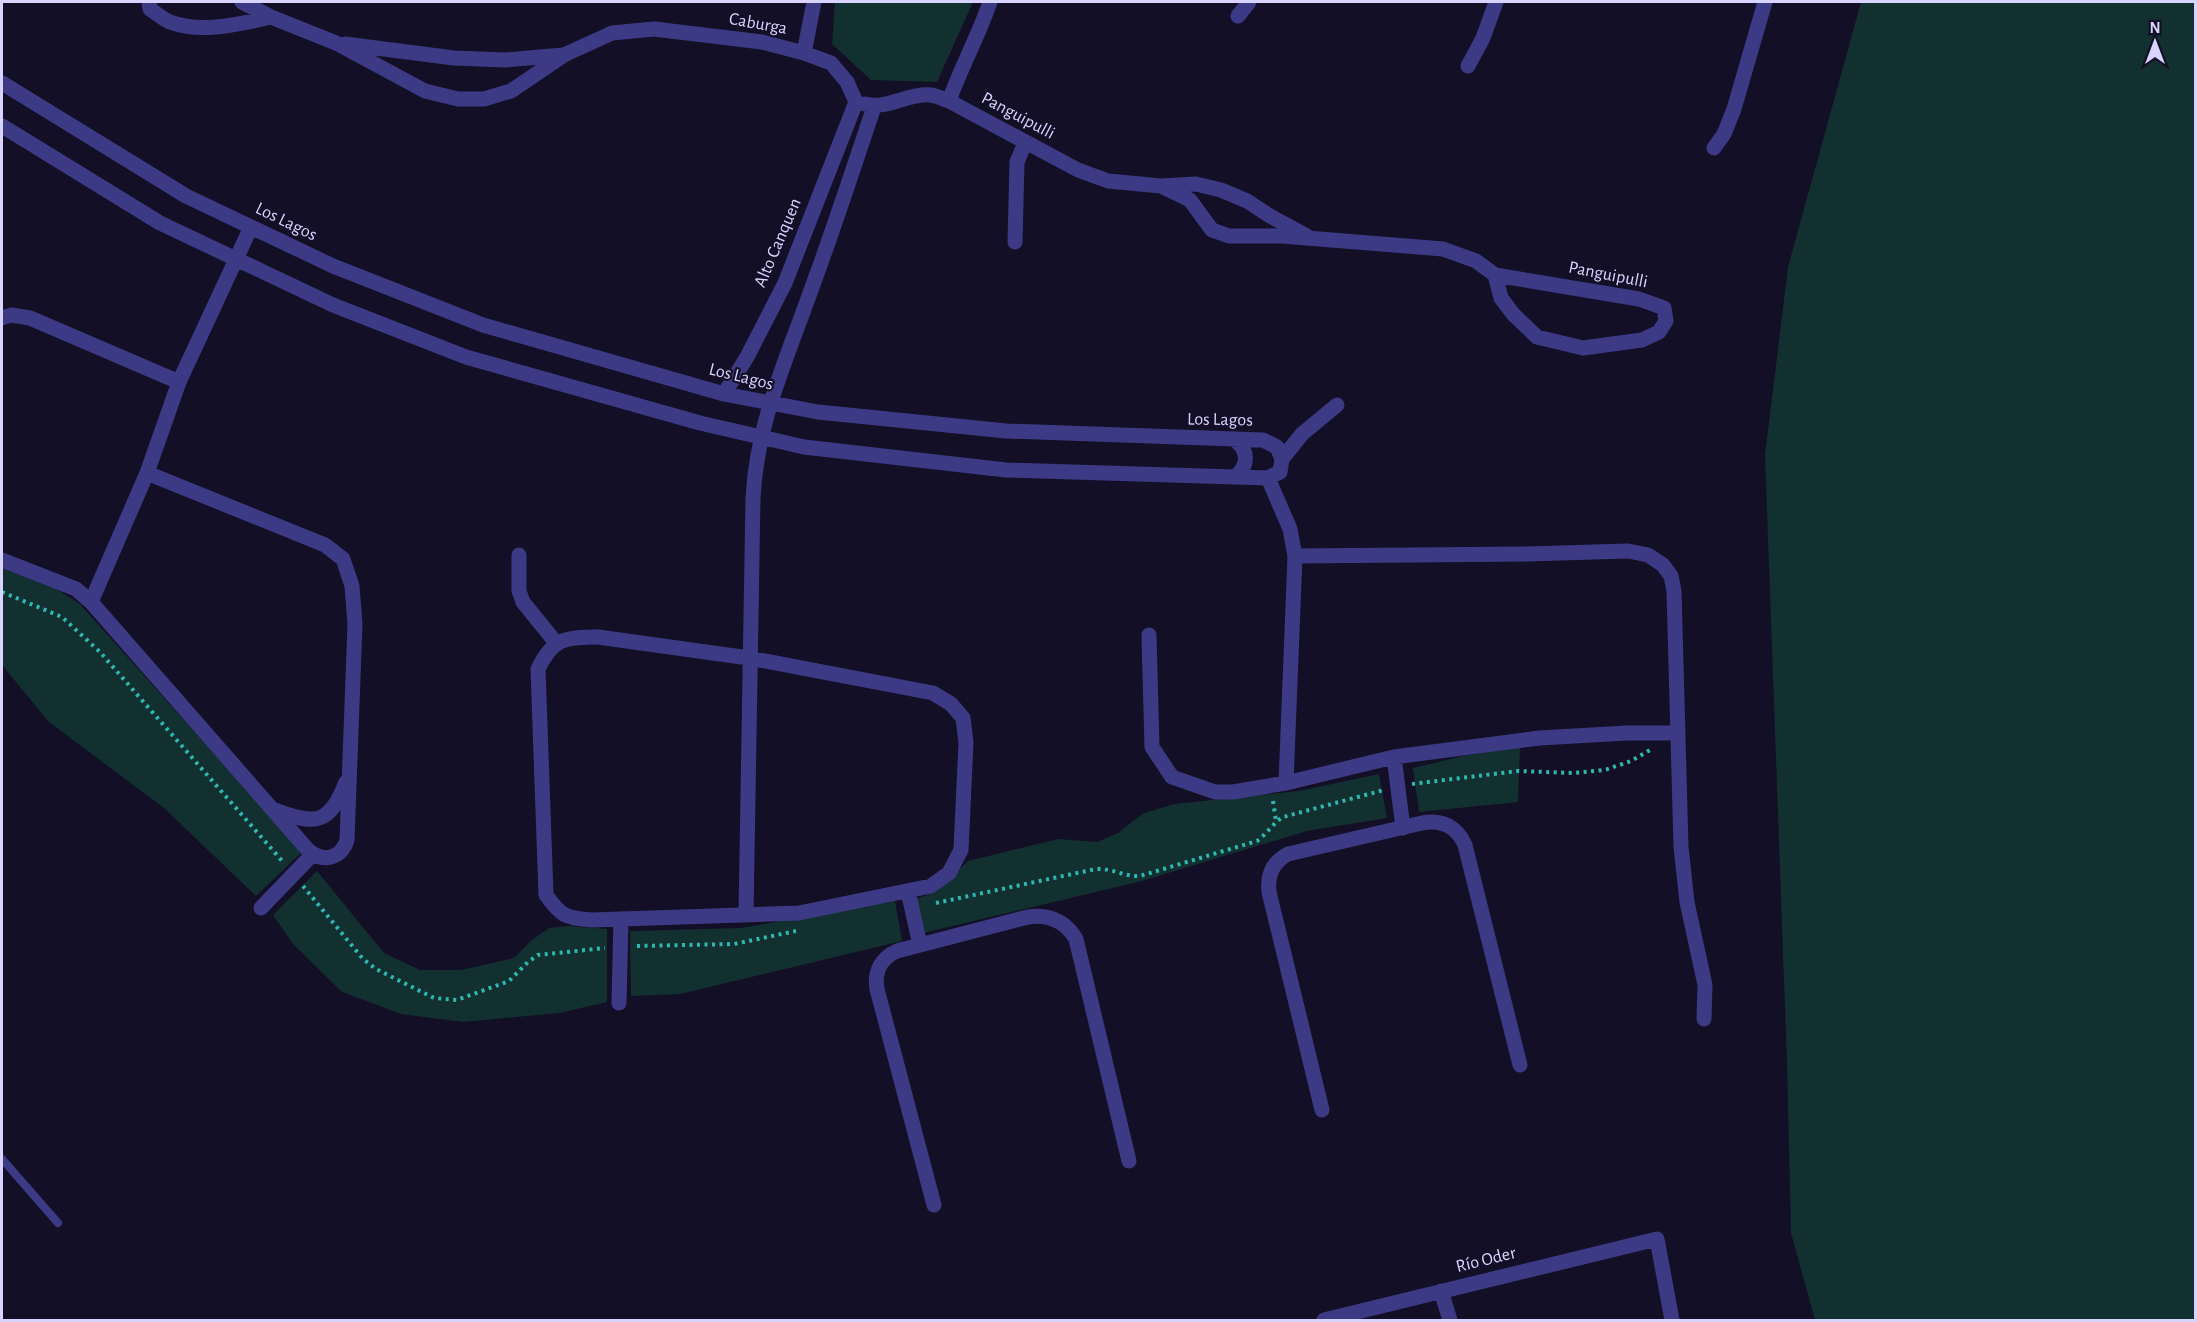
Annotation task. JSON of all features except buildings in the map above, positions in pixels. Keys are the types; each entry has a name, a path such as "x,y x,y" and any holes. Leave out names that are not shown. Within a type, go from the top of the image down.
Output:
{"street":[{"path":"149,2 150,9 169,22 197,28 237,24 271,17"},
{"name":"Caburga","path":"242,2 271,17 336,43 425,90 458,99 484,99 511,90 564,55 612,33 654,29 762,42 804,53 831,63 847,82 856,102"},
{"path":"804,53 814,2"},
{"path":"949,101 984,22 990,2"},
{"path":"1238,16 1249,2"},
{"path":"1468,66 1483,38 1496,2"},
{"path":"1714,148 1724,134 1734,109 1765,2"},
{"name":"Caburga","path":"336,43 454,58 505,60 564,55"},
{"name":"Los Lagos","path":"2,83 186,196 333,266 483,325 769,405 1006,431 1263,440 1277,447 1282,459"},
{"name":"Panguipulli","path":"856,102 874,107 932,95 949,101 1078,170 1108,181 1161,186 1196,184 1221,190 1247,201 1313,239"},
{"name":"Alto Canquen","path":"724,394 747,357 785,283 856,102"},
{"path":"746,914 753,498 760,437 769,405 874,107"},
{"path":"2,126 160,223 333,305 466,357 700,423 804,447 1006,470 1268,478 1280,472 1282,459 1302,434 1337,405"},
{"path":"1015,242 1017,162 1025,143"},
{"name":"Panguipulli","path":"1161,186 1190,200 1212,230 1229,236 1282,236 1443,249 1476,261 1495,275 1639,299 1664,308 1666,321 1659,332 1642,340 1583,348 1537,337 1513,314 1501,298 1495,275"},
{"path":"91,602 147,473 179,382 251,227"},
{"path":"785,283 811,291"},
{"path":"2,318 11,315 30,318 179,382"},
{"path":"1235,440 1243,448 1246,461 1241,472 1235,477"},
{"path":"2,560 76,589 91,602 310,852 327,858 335,856 345,847 348,833 355,624 352,586 343,559 325,545 147,473"},
{"path":"1268,478 1290,529 1295,556 1286,783"},
{"path":"1295,556 1527,554 1628,550 1648,555 1667,570 1673,583 1684,874 1692,930 1706,986 1704,1019"},
{"path":"519,555 519,591 523,602 557,644"},
{"path":"1149,635 1152,747 1172,777 1215,792 1233,792 1286,783 1394,757 1539,738 1678,732"},
{"path":"598,637 749,658 933,693 951,704 963,718 966,742 961,850 949,873 931,886 799,913 621,919 574,918 558,912 546,895 538,669 547,652 557,644 566,638 598,637"},
{"path":"1394,757 1403,828"},
{"path":"310,852 306,842 307,831 309,827 328,815 335,806 350,771"},
{"path":"271,809 296,818 337,821 348,833"},
{"path":"1322,1110 1269,892 1268,878 1275,864 1288,854 1429,822 1451,827 1461,838 1520,1065"},
{"path":"261,908 294,874 310,852"},
{"path":"908,891 920,945"},
{"path":"934,1205 876,980 877,970 886,957 897,951 1038,916 1048,917 1065,925 1071,931 1079,948 1129,1161"},
{"path":"619,1003 621,919"},
{"name":"Río Oder","path":"1324,1320 1657,1239 1672,1320"},
{"path":"1441,1292 1450,1320"}],"lane":[{"path":"2,1159 57,1223"}],"path":[{"path":"2,592 62,617 100,652 294,874 363,959 376,969 434,998 457,1000 509,981 538,955 620,947 734,944 800,931"},
{"path":"911,909 1096,869 1108,868 1128,875 1140,876 1257,841 1265,836 1276,821 1283,816 1397,786 1518,771 1573,773 1605,770 1631,761 1678,732"}],"green space":[{"path":"835,2 973,2 937,82 871,80 832,44"},
{"path":"1861,2 2195,2 2195,1320 1815,1320 1791,1233 1765,455 1788,267"},
{"path":"2,568 58,590 80,604 302,852 256,896 164,808 49,722 2,665"},
{"path":"1520,747 1518,802 1419,812 1413,768 1463,756"},
{"path":"1379,774 1387,818 1307,831 1142,881 923,933 916,899 937,891 968,861 1058,839 1097,842 1118,833 1142,814 1174,804 1299,791"},
{"path":"317,871 384,953 420,970 461,970 514,958 532,940 549,928 568,926 607,929 607,1002 559,1013 463,1022 401,1014 342,992 293,944 273,915"},
{"path":"895,901 902,941 680,994 631,996 630,931 741,928"}]}
